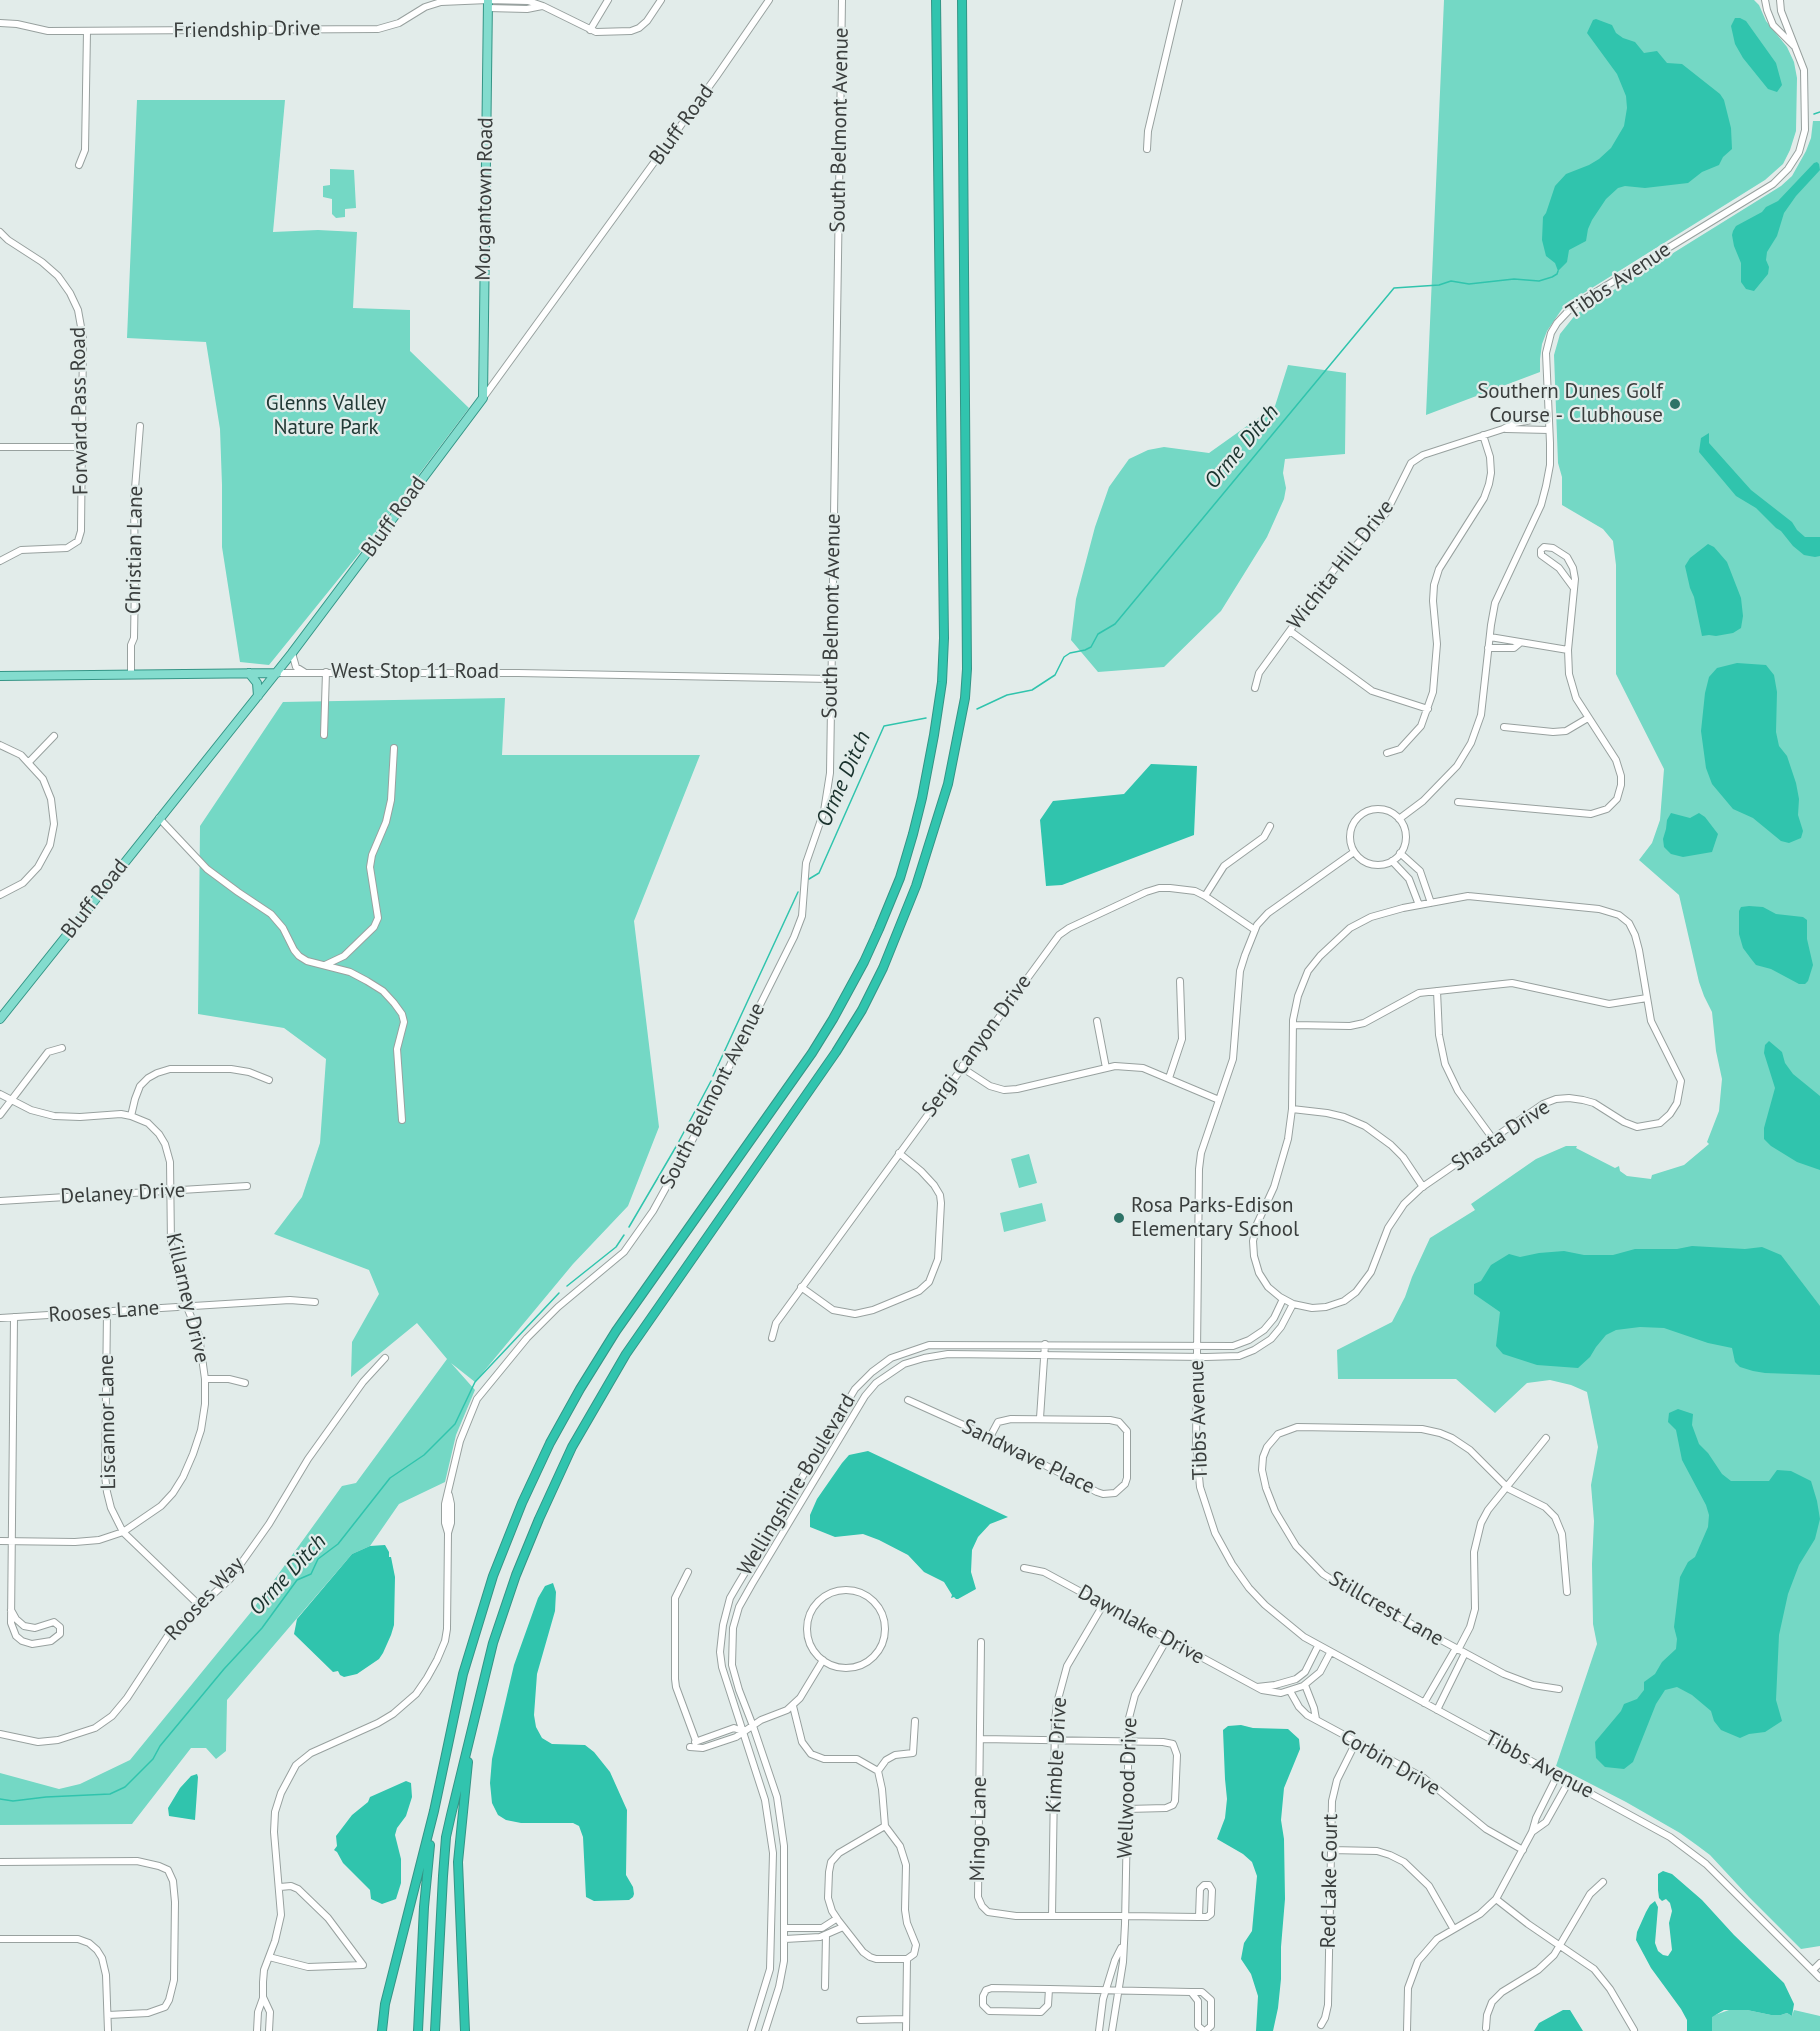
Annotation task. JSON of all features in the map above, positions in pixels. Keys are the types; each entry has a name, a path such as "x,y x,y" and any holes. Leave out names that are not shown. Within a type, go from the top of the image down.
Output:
{"highway":[{"path":"382,2031 385,2004 434,1811 453,1716 471,1644 508,1538 546,1453 580,1389 616,1331 812,1053 833,1019 879,929 900,878 913,834 934,735 942,682 944,638 936,0"},
{"path":"435,2031 446,1837 493,1643 513,1584 546,1501 572,1447 626,1354 836,1052 862,1010 883,968 912,896 948,784 965,698 967,669 962,0"},
{"path":"465,2031 458,1862 462,1802 473,1722"},
{"path":"418,2031 426,1886 434,1811"}],"main road":[{"name":"Morgantown Road","path":"483,398 488,3"},
{"name":"Bluff Road","path":"0,1019 277,673 483,398"},
{"path":"249,673 257,683 258,696"},
{"name":"West Stop 11 Road","path":"0,676 277,673"}],"street":[{"path":"608,0 590,30 631,32 647,21 661,0"},
{"name":"Bluff Road","path":"483,398 710,87 769,0"},
{"name":"South Belmont Avenue","path":"280,1887 274,1832 275,1812 282,1790 296,1765 311,1753 378,1723 401,1708 422,1687 445,1641 448,1533 451,1523 451,1504 448,1495 457,1451 472,1409 483,1390 527,1338 558,1307 620,1255 632,1241 667,1187 695,1135 794,937 803,912 806,863 824,813 828,789 842,0"},
{"path":"1147,149 1148,131 1179,0"},
{"name":"Tibbs Avenue","path":"1765,0 1773,25 1796,49"},
{"name":"Tibbs Avenue","path":"1399,819 1423,801 1457,766 1471,743 1481,715 1495,603 1541,505 1550,465 1546,353 1551,333 1573,306 1773,184 1788,169 1799,152 1805,130 1804,70 1781,11 1780,0"},
{"name":"Friendship Drive","path":"0,24 17,24 48,31 378,29 399,23 441,2 528,1 543,6 590,30"},
{"path":"79,165 86,150 87,31"},
{"name":"Forward Pass Road","path":"0,232 58,276 78,310 83,338 81,531 75,543"},
{"name":"Wichita Hill Drive","path":"1256,688 1259,673 1336,567 1386,513 1411,463 1423,455 1515,423 1548,417"},
{"name":"Christian Lane","path":"131,674 131,645 134,638 134,501 140,426"},
{"name":"Wichita Hill Drive","path":"1503,429 1549,430"},
{"path":"1387,753 1401,749 1421,726 1428,709 1433,692 1437,644 1433,602 1434,585 1439,569 1484,498 1489,484 1490,457 1483,435"},
{"path":"0,447 82,447"},
{"path":"0,561 21,550 67,548 75,543 82,549"},
{"path":"1458,802 1585,814 1601,812 1617,799 1621,776 1617,760 1588,718 1572,689 1569,674 1568,650 1575,579 1573,568 1567,557 1553,548 1541,549 1540,555 1559,568 1573,587"},
{"path":"1290,631 1372,691 1428,709"},
{"path":"1490,637 1568,650"},
{"path":"1488,648 1514,648 1520,643"},
{"path":"292,653 296,667 305,672"},
{"path":"324,735 326,672"},
{"name":"West Stop 11 Road","path":"277,673 508,672 831,680"},
{"path":"1504,727 1552,732 1566,731 1588,718"},
{"path":"29,762 54,736"},
{"path":"0,745 21,755 43,779 51,799 54,824 50,845 38,867 23,883 0,895"},
{"path":"325,965 344,956 374,927 378,918 370,867 372,855 386,822 392,800 394,748"},
{"path":"1371,810 1386,811 1399,819 1406,836 1400,853 1392,861 1376,865 1360,859 1350,845 1349,828 1359,817 1371,810"},
{"path":"159,818 207,869 271,914 283,928 299,956 307,961 350,972 367,981 383,991 402,1014 404,1022 397,1049 402,1120"},
{"path":"1205,896 1224,866 1264,837 1270,826"},
{"name":"Tibbs Avenue","path":"1354,852 1268,913 1257,925 1240,971 1235,1054 1203,1143 1199,1163 1197,1461 1204,1500 1215,1533 1234,1568 1259,1600 1304,1637 1657,1829 1706,1864 1820,1978"},
{"path":"1400,853 1420,871 1431,903"},
{"path":"1392,861 1409,879 1419,905"},
{"name":"Sergi Canyon Drive","path":"772,1338 776,1323 801,1287 1052,943 1069,928 1146,892 1159,888 1183,888 1205,896 1255,930"},
{"name":"Shasta Drive","path":"1468,896 1576,905 1619,915 1629,924 1635,936 1652,1021 1681,1081 1677,1103 1671,1114 1660,1123 1637,1127 1623,1122 1594,1103 1569,1098 1556,1099 1543,1104 1424,1187 1404,1204 1388,1228 1371,1272 1356,1292 1344,1301 1326,1307 1312,1308 1293,1304 1268,1287 1259,1273 1253,1241 1257,1224 1274,1187 1288,1139 1292,1109 1293,1025 1298,996 1308,971 1350,928 1371,917 1419,905 1468,896"},
{"path":"1169,1078 1182,1039 1180,981"},
{"path":"1293,1025 1335,1027 1364,1023 1419,993 1512,983 1609,1004 1647,998"},
{"path":"1437,991 1439,1035 1445,1064 1458,1091 1492,1139"},
{"path":"1097,1021 1106,1068"},
{"path":"0,1115 48,1052 62,1048"},
{"path":"963,1065 967,1071 990,1086 1004,1090 1115,1066 1143,1068 1219,1100"},
{"path":"0,1094 31,1110 54,1116 121,1114 131,1116 140,1086 148,1078 170,1069 231,1069 249,1072 269,1080"},
{"path":"1292,1109 1344,1117 1377,1133 1403,1157 1424,1187"},
{"name":"Killarney Drive","path":"0,1541 75,1542 99,1540 123,1532 161,1506 173,1493 194,1454 201,1430 206,1379 199,1336 187,1307 171,1244 170,1162 165,1144 159,1134 148,1123 131,1116"},
{"path":"801,1287 833,1310 855,1314 919,1291 929,1282 938,1259 941,1203 934,1185 899,1153"},
{"name":"Delaney Drive","path":"0,1201 247,1186"},
{"name":"Wellingshire Boulevard","path":"752,2031 770,1969 773,1853 765,1800 725,1681 720,1652 723,1625 730,1598 855,1389 891,1358 929,1345 1233,1346 1251,1339 1270,1324 1283,1299"},
{"name":"Rooses Lane","path":"0,1318 290,1300 315,1302"},
{"name":"Wellingshire Boulevard","path":"765,2031 782,1978 785,1939 783,1832 777,1797 732,1665 733,1628 752,1584 865,1396 876,1383 897,1368 909,1362 948,1354 1230,1357 1254,1350 1271,1339 1280,1329 1293,1304"},
{"name":"Liscannor Lane","path":"107,1312 105,1476 111,1508 123,1532 200,1605"},
{"path":"11,1611 24,1626 35,1628 54,1622 60,1627 60,1634 51,1641 32,1644 22,1641 12,1630 11,1611 14,1317"},
{"path":"990,1437 998,1422 1040,1418 1045,1344"},
{"name":"Rooses Way","path":"0,1734 38,1742 58,1740 94,1728 112,1716 127,1698 169,1634 230,1579 269,1524 308,1459 363,1382 385,1358"},
{"path":"206,1379 229,1379 245,1383"},
{"name":"Sandwave Place","path":"908,1400 990,1437 1097,1492 1109,1494 1120,1489 1127,1478 1128,1437 1123,1424 1110,1420 1040,1418"},
{"name":"Stillcrest Lane","path":"1507,1487 1464,1445 1444,1434 1428,1430 1297,1427 1284,1431 1272,1439 1263,1457 1263,1478 1279,1520 1300,1551 1323,1574 1510,1677 1533,1685 1559,1689"},
{"path":"1437,1710 1475,1610 1474,1552 1477,1534 1488,1510 1546,1437"},
{"path":"1507,1487 1545,1507 1559,1522 1567,1592"},
{"name":"Dawnlake Drive","path":"1024,1568 1044,1572 1256,1687 1272,1692 1293,1690"},
{"path":"688,1572 675,1598 676,1687 696,1741"},
{"path":"849,1589 868,1596 882,1612 885,1622 883,1643 878,1652 862,1665 852,1668 842,1668 823,1660 812,1649 807,1633 809,1616 813,1608 825,1595 838,1590 849,1589"},
{"name":"Kimble Drive","path":"1052,1916 1056,1709 1061,1683 1073,1655 1103,1605"},
{"name":"Wellwood Drive","path":"1112,2031 1123,1962 1129,1718 1135,1695 1167,1640"},
{"name":"Mingo Lane","path":"981,1642 978,1897 982,1906 988,1912 998,1914 1199,1917"},
{"path":"1256,1687 1292,1681 1305,1672 1318,1646"},
{"path":"1424,1703 1460,1651"},
{"path":"1292,1681 1293,1690 1305,1685 1320,1672 1330,1653"},
{"path":"742,1731 734,1728 696,1741 690,1747 703,1748 736,1737 761,1720 784,1712 800,1698 823,1660"},
{"name":"Corbin Drive","path":"1305,1685 1316,1719"},
{"name":"Corbin Drive","path":"1293,1690 1300,1708 1428,1781 1486,1829 1523,1850"},
{"path":"792,1706 802,1742 812,1754 824,1760 857,1759 878,1771 885,1826 900,1846 906,1865 904,1910 906,1923 916,1946 914,1954 907,1959 876,1959 863,1952 836,1918 828,1898 828,1872 831,1863 839,1853 885,1826"},
{"path":"878,1771 886,1760 895,1755 913,1753 915,1721"},
{"path":"981,1739 1173,1744 1177,1755 1173,1805 1166,1808 1127,1809"},
{"name":"Red Lake Court","path":"1321,2025 1328,2005 1334,1790 1356,1742"},
{"path":"1407,2031 1408,1992 1414,1968 1431,1944 1482,1912 1496,1899 1532,1832 1536,1818 1557,1776"},
{"path":"1532,1832 1546,1822 1569,1781"},
{"path":"1331,1850 1377,1851 1404,1862 1429,1886 1454,1929"},
{"path":"0,1862 137,1861 168,1870 173,1881 175,1902 174,1980 169,2000 165,2007 148,2013 108,2015"},
{"path":"1486,2028 1488,2009 1498,1995 1538,1970 1561,1946 1590,1894 1603,1882"},
{"path":"1204,1885 1209,1885 1212,1890 1211,1914 1209,1917 1199,1917 1200,1889 1204,1885"},
{"path":"257,2031 258,2012 263,1998 264,1970 281,1915 280,1887 291,1886 298,1889 328,1918 363,1965 308,1967 269,1957"},
{"path":"1496,1899 1528,1924 1589,1964 1601,1976 1634,2030"},
{"path":"785,1929 822,1928 836,1918"},
{"path":"785,1939 820,1937 843,1927"},
{"path":"825,1987 826,1935"},
{"path":"0,1939 65,1937 89,1943 97,1950 105,1966 108,2031"},
{"name":"Wellwood Drive","path":"1100,2031 1106,1990 1122,1946"},
{"path":"906,2031 907,1959"},
{"path":"1813,1970 1820,1963"},
{"path":"1048,1989 1048,2005 1041,2012 989,2011 983,2004 983,1995 990,1989 1048,1989 1202,1992 1211,2000 1211,2026 1204,2031 1198,2026 1198,2002 1196,1996 1191,1992"},
{"path":"263,1998 270,2012 269,2031"},
{"path":"860,2020 906,2019"}],"green space":[{"path":"1444,0 1754,0 1759,5 1766,21 1787,47 1794,62 1797,78 1796,131 1783,164 1765,180 1571,301 1562,309 1547,331 1542,344 1540,372 1426,415"},
{"name":"Glenns Valley Nature Park","path":"137,100 285,100 273,232 318,230 357,232 353,308 410,310 410,351 469,408 362,550 269,665 240,662 222,547 220,429 206,342 127,338"},
{"path":"1813,121 1820,121 1820,1946 1801,1949 1710,1855 1698,1846 1626,1802 1556,1766 1597,1644 1593,1624 1594,1521 1591,1485 1598,1447 1587,1392 1550,1380 1527,1383 1495,1413 1456,1379 1338,1379 1337,1350 1392,1322 1430,1238 1475,1210 1471,1204 1536,1159 1566,1146 1577,1146 1576,1148 1615,1168 1619,1166 1620,1171 1627,1176 1651,1179 1652,1175 1684,1165 1709,1144 1707,1142 1719,1111 1722,1079 1716,1051 1712,1012 1699,982 1679,895 1639,860 1652,843 1660,820 1664,769 1616,674 1616,565 1613,541 1603,529 1562,505 1554,355 1560,334 1576,314 1599,302 1604,296 1781,186 1792,176 1806,151 1811,138"},
{"path":"330,169 354,170 356,208 345,209 345,217 336,218 332,214 332,199 323,197 323,186 330,185"},
{"path":"1288,365 1346,373 1345,454 1285,459 1284,499 1267,537 1221,611 1164,667 1098,672 1071,640 1076,599 1095,527 1109,487 1129,459 1148,450 1164,447 1209,453 1275,406"},
{"path":"505,698 502,755 700,755 634,921 659,1127 628,1206 573,1264 475,1382 451,1363 475,1390 456,1435 445,1482 399,1504 370,1546 352,1554 227,1700 226,1751 216,1759 206,1748 191,1748 132,1824 0,1825 0,1773 59,1789 80,1784 130,1760 251,1612 342,1486 356,1483 447,1359 417,1323 351,1377 352,1342 379,1294 369,1270 274,1234 302,1197 320,1143 326,1059 284,1028 198,1014 200,826 283,702"},
{"path":"1029,1154 1037,1183 1019,1188 1011,1159"},
{"path":"1042,1203 1046,1221 1004,1232 1000,1213"},
{"path":"1729,2010 1747,2010 1771,2015 1787,2013 1792,2016 1794,2010 1820,2016 1820,2031 1712,2031 1712,2016"}],"shaded area":[{"path":"1735,18 1746,21 1776,63 1782,85 1777,92 1768,89 1743,58 1735,44 1731,26"},
{"path":"1593,20 1612,25 1616,33 1635,42 1644,53 1657,51 1667,63 1682,64 1720,94 1724,100 1731,128 1732,149 1723,157 1719,165 1702,172 1688,183 1645,188 1625,186 1618,188 1606,199 1592,220 1586,241 1569,250 1567,262 1558,271 1555,263 1546,256 1542,240 1543,217 1555,186 1566,174 1589,165 1611,148 1624,126 1627,108 1626,96 1617,74 1587,33"},
{"path":"1817,162 1820,170 1784,213 1777,236 1767,252 1768,274 1754,291 1746,289 1741,282 1741,263 1734,246 1733,231 1736,226 1778,201"},
{"path":"1709,433 1709,443 1751,490 1792,522 1805,537 1820,537 1820,556 1804,555 1756,508 1736,496 1699,452 1701,438"},
{"path":"1708,544 1714,547 1727,562 1741,598 1743,616 1741,628 1733,633 1702,636 1685,566 1690,558"},
{"path":"1737,663 1766,665 1774,675 1777,692 1776,732 1779,746 1787,756 1796,783 1799,799 1798,815 1803,831 1801,838 1789,843 1781,841 1753,818 1733,809 1712,784 1706,768 1701,731 1709,677 1717,668"},
{"path":"1151,764 1197,766 1194,835 1062,885 1046,886 1040,820 1053,801 1124,794"},
{"path":"1671,813 1690,818 1699,813 1705,817 1718,834 1712,852 1683,857 1671,854 1664,847 1663,839"},
{"path":"1741,907 1763,907 1776,914 1803,917 1807,920 1807,939 1813,965 1805,984 1799,984 1771,969 1756,965 1743,948 1739,934 1739,911"},
{"path":"1769,1041 1782,1052 1785,1063 1793,1074 1820,1096 1820,1170 1797,1162 1764,1139 1764,1128 1775,1088 1764,1053 1765,1045"},
{"path":"1692,1246 1745,1249 1762,1247 1781,1255 1820,1306 1820,1375 1753,1371 1740,1367 1735,1362 1732,1348 1708,1343 1664,1328 1640,1327 1616,1330 1606,1335 1590,1357 1578,1368 1537,1365 1503,1354 1496,1346 1500,1312 1474,1294 1474,1284 1481,1281 1491,1265 1509,1254 1520,1257 1564,1251 1584,1255 1613,1255 1635,1249 1677,1249"},
{"path":"1678,1409 1693,1414 1692,1425 1699,1444 1722,1474 1731,1481 1769,1481 1777,1470 1791,1471 1811,1481 1820,1519 1815,1539 1799,1565 1788,1594 1779,1635 1776,1700 1782,1721 1765,1732 1740,1738 1721,1730 1714,1721 1711,1711 1692,1695 1677,1687 1665,1690 1656,1704 1633,1762 1624,1769 1605,1767 1596,1758 1595,1742 1621,1711 1624,1704 1637,1699 1644,1690 1644,1682 1655,1674 1662,1662 1676,1649 1677,1639 1674,1627 1680,1577 1688,1562 1695,1557 1708,1527 1709,1515 1706,1505 1682,1460 1676,1430 1668,1422 1669,1413"},
{"path":"868,1451 1008,1517 990,1524 978,1537 972,1550 971,1572 976,1589 958,1599 951,1598 952,1595 944,1582 924,1572 908,1555 879,1540 863,1534 835,1537 810,1527 810,1515 817,1499 842,1463 849,1455"},
{"path":"385,1545 391,1557 395,1577 394,1625 391,1635 379,1659 357,1674 344,1677 338,1671 333,1672 294,1634 297,1619 352,1554 370,1546"},
{"path":"553,1583 556,1592 555,1611 537,1674 534,1715 536,1727 542,1738 552,1744 585,1745 594,1752 610,1772 627,1810 626,1875 634,1894 629,1900 594,1901 586,1897 583,1837 579,1826 573,1823 521,1823 506,1820 498,1815 492,1803 490,1783 492,1759 514,1665 538,1598 545,1586"},
{"path":"1241,1725 1253,1728 1288,1729 1299,1739 1300,1749 1284,1788 1281,1820 1284,1839 1285,1899 1281,1979 1273,2031 1256,2031 1258,1996 1251,1974 1241,1959 1244,1943 1252,1931 1257,1876 1252,1862 1217,1839 1225,1818 1227,1799 1223,1730 1228,1726"},
{"path":"197,1774 195,1820 169,1816 168,1808 180,1788 191,1776"},
{"path":"406,1781 411,1783 412,1797 406,1816 395,1835 401,1859 401,1883 396,1899 382,1904 371,1899 370,1890 343,1863 334,1850 337,1846 336,1836 370,1797"},
{"path":"1663,1871 1672,1874 1702,1900 1734,1935 1784,1983 1794,2004 1792,2016 1787,2013 1771,2015 1747,2010 1724,2010 1712,2017 1712,2031 1687,2031 1687,2020 1681,2009 1651,1968 1636,1940 1646,1912 1655,1901 1658,1907 1655,1943 1658,1951 1663,1955 1668,1956 1672,1950 1669,1923 1672,1911 1666,1899 1662,1901 1659,1898 1658,1890 1658,1874"},
{"path":"1563,2010 1570,2010 1583,2031 1534,2031 1539,2023"}],"waterway":[{"name":"Orme Ditch","path":"1814,114 1820,112"},
{"name":"Orme Ditch","path":"977,709 1007,695 1032,690 1055,675 1064,657 1091,647 1098,634 1115,624 1394,288 1439,285 1451,281 1469,284 1514,279 1539,281 1552,277 1558,271"},
{"name":"Orme Ditch","path":"809,879 819,873 884,726 926,718"},
{"name":"Orme Ditch","path":"713,1076 798,892"},
{"name":"Orme Ditch","path":"629,1227 711,1081"},
{"name":"Orme Ditch","path":"567,1286 616,1247 624,1235"},
{"name":"Orme Ditch","path":"0,1799 13,1801 110,1794 125,1787 153,1759 160,1746 224,1669 262,1628 297,1580 311,1574 318,1559 338,1544 390,1478 424,1455 455,1424 475,1382 559,1293"}],"place":[{"name":"Southern Dunes Golf Course - Clubhouse","path":"1675,404"},
{"name":"Rosa Parks-Edison Elementary School","path":"1119,1218"}]}
